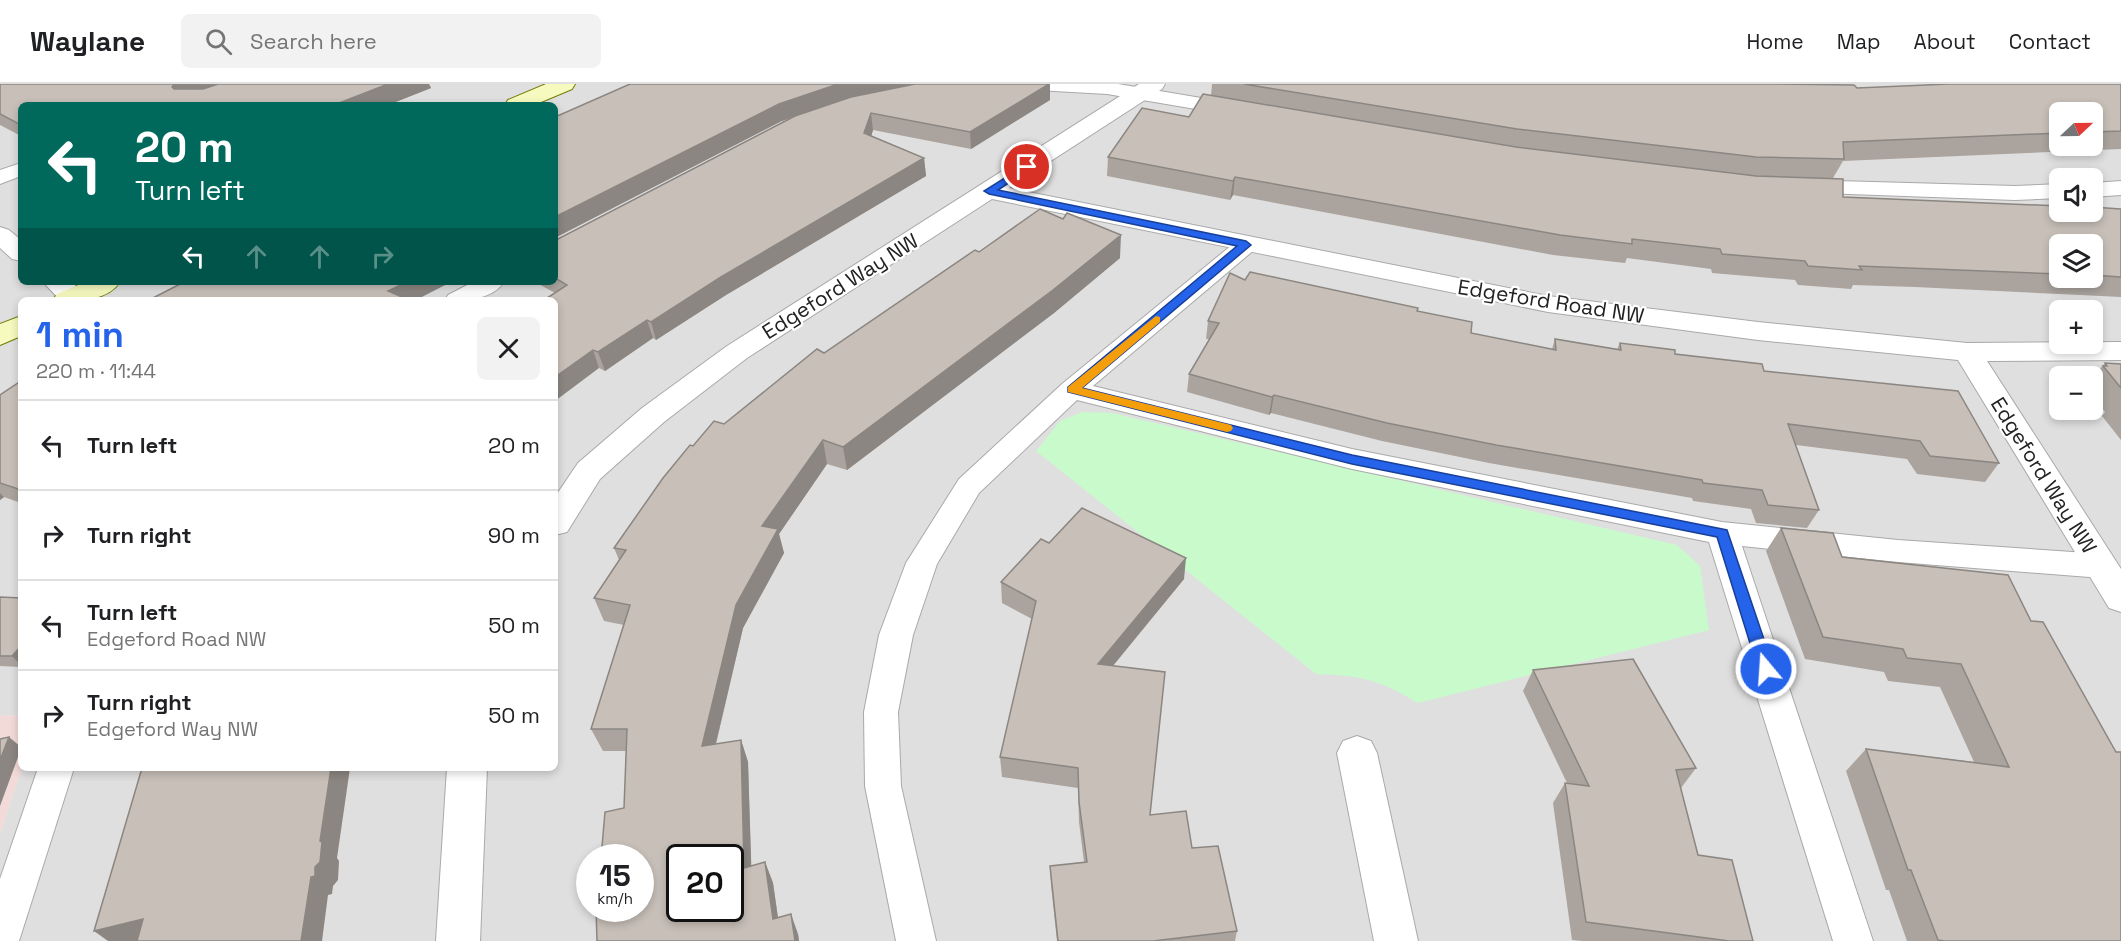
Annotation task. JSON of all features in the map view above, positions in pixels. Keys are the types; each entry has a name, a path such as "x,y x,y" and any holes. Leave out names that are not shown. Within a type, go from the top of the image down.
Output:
{"street":[{"path":"522,102 558,85"},
{"name":"Edgeford Way NW","path":"558,518 589,471 653,415 737,352 1147,89"},
{"name":"Edgeford Road NW","path":"989,191 1246,245 1548,304 1758,331 1967,352 2121,351"},
{"path":"0,235 18,250"},
{"path":"65,293 96,285"},
{"path":"0,336 18,326"},
{"name":"Edgeford Way NW","path":"1967,352 2121,598"},
{"path":"1357,753 1396,941"},
{"path":"458,941 467,771"}],"lane":[{"path":"1036,84 1147,89 1256,113"},
{"path":"0,177 18,170"},
{"path":"1782,187 2015,193 2049,191"},
{"path":"2103,190 2121,189"},
{"path":"916,941 883,786 881,712 896,634 922,563 969,486 1072,390 1246,245"},
{"path":"463,297 486,285"},
{"path":"1072,390 1352,459 1722,533 1898,551 2102,566"},
{"path":"1722,533 1853,941"},
{"path":"0,939 55,771"}],"shaded area":[{"path":"0,84 2121,84 2121,941 0,941 0,833 21,771 558,771 558,297 18,297 18,715 0,716"},
{"path":"18,715 18,771 21,771 0,833 0,716"}],"green space":[{"path":"1082,412 1112,413 1677,545 1700,566 1709,630 1418,703 1369,680 1316,674 1036,451 1060,421"}],"building":[{"path":"0,84 174,84 172,87 174,89 203,89 218,84 388,84 342,102 18,102 18,123 0,114"},
{"path":"630,84 838,84 779,104 558,215 558,116"},
{"path":"915,84 1049,84 970,132 871,113 864,133 924,158 721,277 651,322 647,320 598,352 593,350 558,375 558,297 549,297 567,285 558,280 558,239 795,116 851,97"},
{"path":"1244,84 1776,84 1854,85 1857,88 1949,84 2121,84 2121,131 2103,132 2103,102 2049,102 2049,133 1843,142 1844,159 1756,157 1517,129"},
{"path":"1203,94 1516,147 1756,176 1843,179 1843,197 2049,206 2049,222 2103,222 2103,208 2121,209 2121,277 2103,276 2103,234 2049,234 2049,274 1859,266 1862,270 1808,266 1805,261 1722,254 1720,249 1632,239 1632,244 1560,235 1235,177 1233,181 1108,157 1142,108 1189,117"},
{"path":"1040,209 1063,219 1067,213 1121,235 1053,290 843,447 823,440 762,526 778,529 736,605 702,746 741,740 743,844 666,844 666,922 744,922 744,868 765,862 773,919 791,914 795,941 597,941 596,922 654,922 654,844 602,844 605,812 624,808 627,729 591,729 630,605 594,598 626,550 614,548 663,478 690,445 693,446 714,421 724,424 817,349 824,353 975,250 979,252"},
{"path":"1250,272 1418,308 1417,311 1472,322 1471,333 1556,350 1555,339 1621,350 1620,343 1675,350 1675,354 1762,364 1764,371 1958,391 1999,463 1930,456 1920,441 1788,424 1819,510 1768,505 1762,490 1703,483 1702,480 1496,445 1387,423 1274,395 1272,397 1189,374 1219,323 1208,321 1230,273 1245,280"},
{"path":"178,285 401,285 388,291 402,297 155,297"},
{"path":"2105,363 2121,364 2121,388 2103,366 2107,366"},
{"path":"18,383 18,489 0,483 0,395"},
{"path":"1082,508 1186,558 1098,664 1165,672 1150,815 1186,811 1192,848 1218,846 1237,931 1153,941 1058,941 1050,866 1087,862 1079,802 1078,768 1000,757 1036,601 1001,582 1041,539 1049,543"},
{"path":"1781,528 1833,533 1842,557 2008,575 2031,621 2043,622 2116,752 2121,752 2121,941 1938,940 1911,870 1908,870 1866,749 2009,767 1961,664 1907,658 1903,649 1823,637"},
{"path":"0,597 18,598 18,649 12,656 0,656"},
{"path":"1633,659 1696,768 1676,770 1698,855 1732,860 1753,941 1729,941 1586,922 1565,783 1589,786 1533,670"},
{"path":"9,737 0,760 0,739"},
{"path":"141,771 331,771 320,841 322,842 320,862 315,867 315,876 311,877 301,941 137,941 143,919 94,931"}],"slow traffic":[{"path":"1156,320 1072,390 1227,428"}],"route":[{"path":"1027,167 989,191 1246,245 1072,390 1352,459 1722,533 1766,669"}]}
